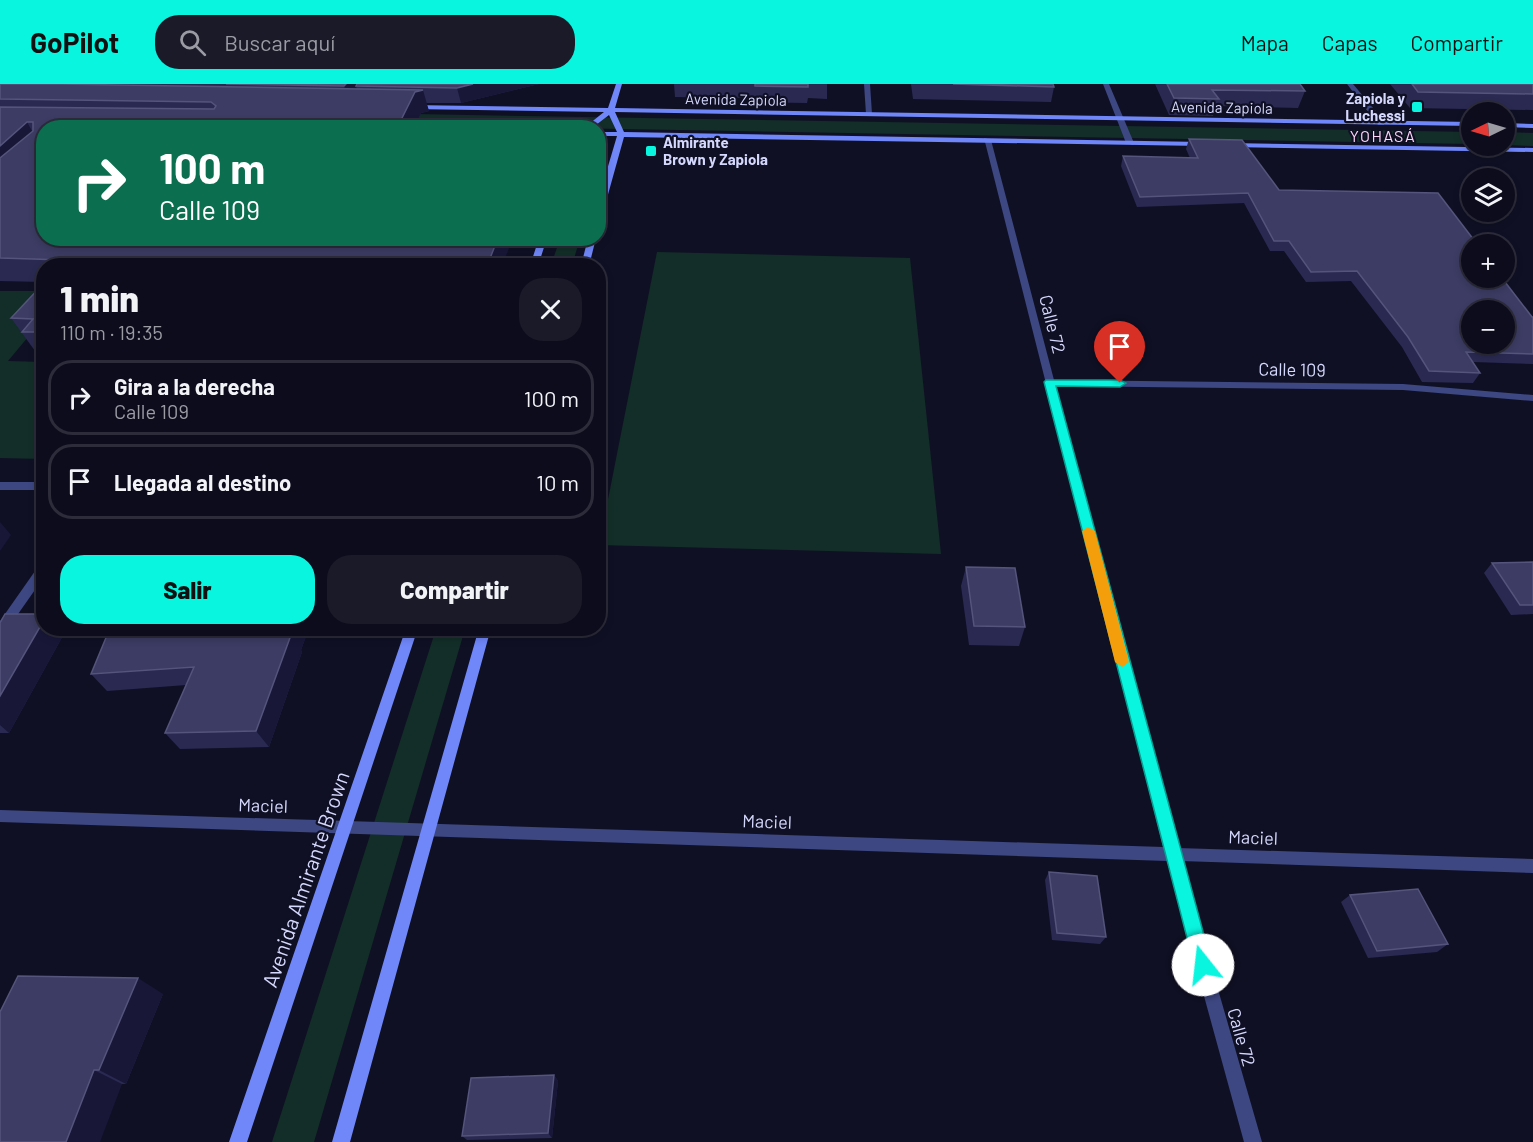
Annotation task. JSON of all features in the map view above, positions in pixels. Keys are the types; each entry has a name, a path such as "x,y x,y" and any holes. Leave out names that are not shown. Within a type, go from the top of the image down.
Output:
{"main road":[{"path":"598,120 611,110 619,84"},
{"name":"Avenida Zapiola","path":"398,107 1461,124"},
{"path":"606,187 621,134 611,110"},
{"path":"1515,125 1533,126"},
{"path":"606,134 1213,144"},
{"path":"1225,145 1533,150"},
{"name":"Avenida Almirante Brown","path":"238,1142 409,636"},
{"path":"341,1142 483,636"}],"street":[{"path":"867,84 869,114"},
{"path":"1106,84 1130,143"},
{"path":"1350,84 1381,123"},
{"name":"Calle 72","path":"987,141 1172,854 1252,1142"},
{"name":"Calle 109","path":"1050,382 1403,387 1533,398"},
{"path":"0,486 36,486"},
{"path":"0,631 36,579"},
{"name":"Maciel","path":"0,816 1533,866"}],"green space":[{"path":"0,107 1461,132 1461,144 606,129 606,120 0,118"},
{"path":"1515,132 1533,133 1533,146 1515,145"},
{"path":"558,246 578,246 574,258 553,258"},
{"path":"657,252 910,258 941,554 606,545 606,510"},
{"path":"0,291 36,291 36,327 8,361 36,362 36,459 0,458"},
{"path":"434,636 463,636 314,1142 272,1142"}],"building":[{"path":"0,84 423,90 415,92 401,120 36,120 36,246 495,246 490,258 0,258 0,158 33,131 33,122 27,122 0,146 0,107 214,109 216,106 211,102 0,99"},
{"path":"226,84 346,84 344,86"},
{"path":"357,84 473,84 457,88 356,86"},
{"path":"755,84 808,84 808,87 755,86"},
{"path":"953,84 1053,84 1054,87"},
{"path":"1167,84 1300,84 1305,91 1212,90 1219,99 1174,98"},
{"path":"1412,84 1533,84 1533,94 1418,92"},
{"path":"1189,139 1242,140 1279,190 1438,193 1469,234 1461,234 1461,288 1510,288 1533,317 1533,354 1515,353 1515,300 1461,300 1461,354 1467,354 1480,373 1429,371 1408,337 1357,271 1311,272 1289,241 1274,241 1248,193 1140,197 1123,156 1198,158"},
{"path":"36,291 36,332 22,332 33,319 11,318"},
{"path":"1533,562 1533,605 1520,605 1492,563"},
{"path":"966,567 1015,568 1025,627 974,626"},
{"path":"5,614 36,614 36,634 0,696 0,623"},
{"path":"107,636 291,636 256,731 165,733 194,667 91,674"},
{"path":"1049,872 1097,876 1106,937 1057,933"},
{"path":"1418,889 1448,944 1377,951 1350,895"},
{"path":"18,976 138,978 99,1070 94,1070 66,1142 0,1142 0,1012"},
{"path":"554,1075 548,1133 462,1136 471,1078"}],"slow traffic":[{"path":"1088,531 1122,662"}],"place":[{"name":"Zapiola y Luchessi","path":"1417,107"},
{"name":"Almirante Brown y Zapiola","path":"651,151"}],"district":[{"name":"YOHASÁ","path":"1383,135"}],"route":[{"path":"1120,383 1050,382 1172,854 1203,965"}]}
